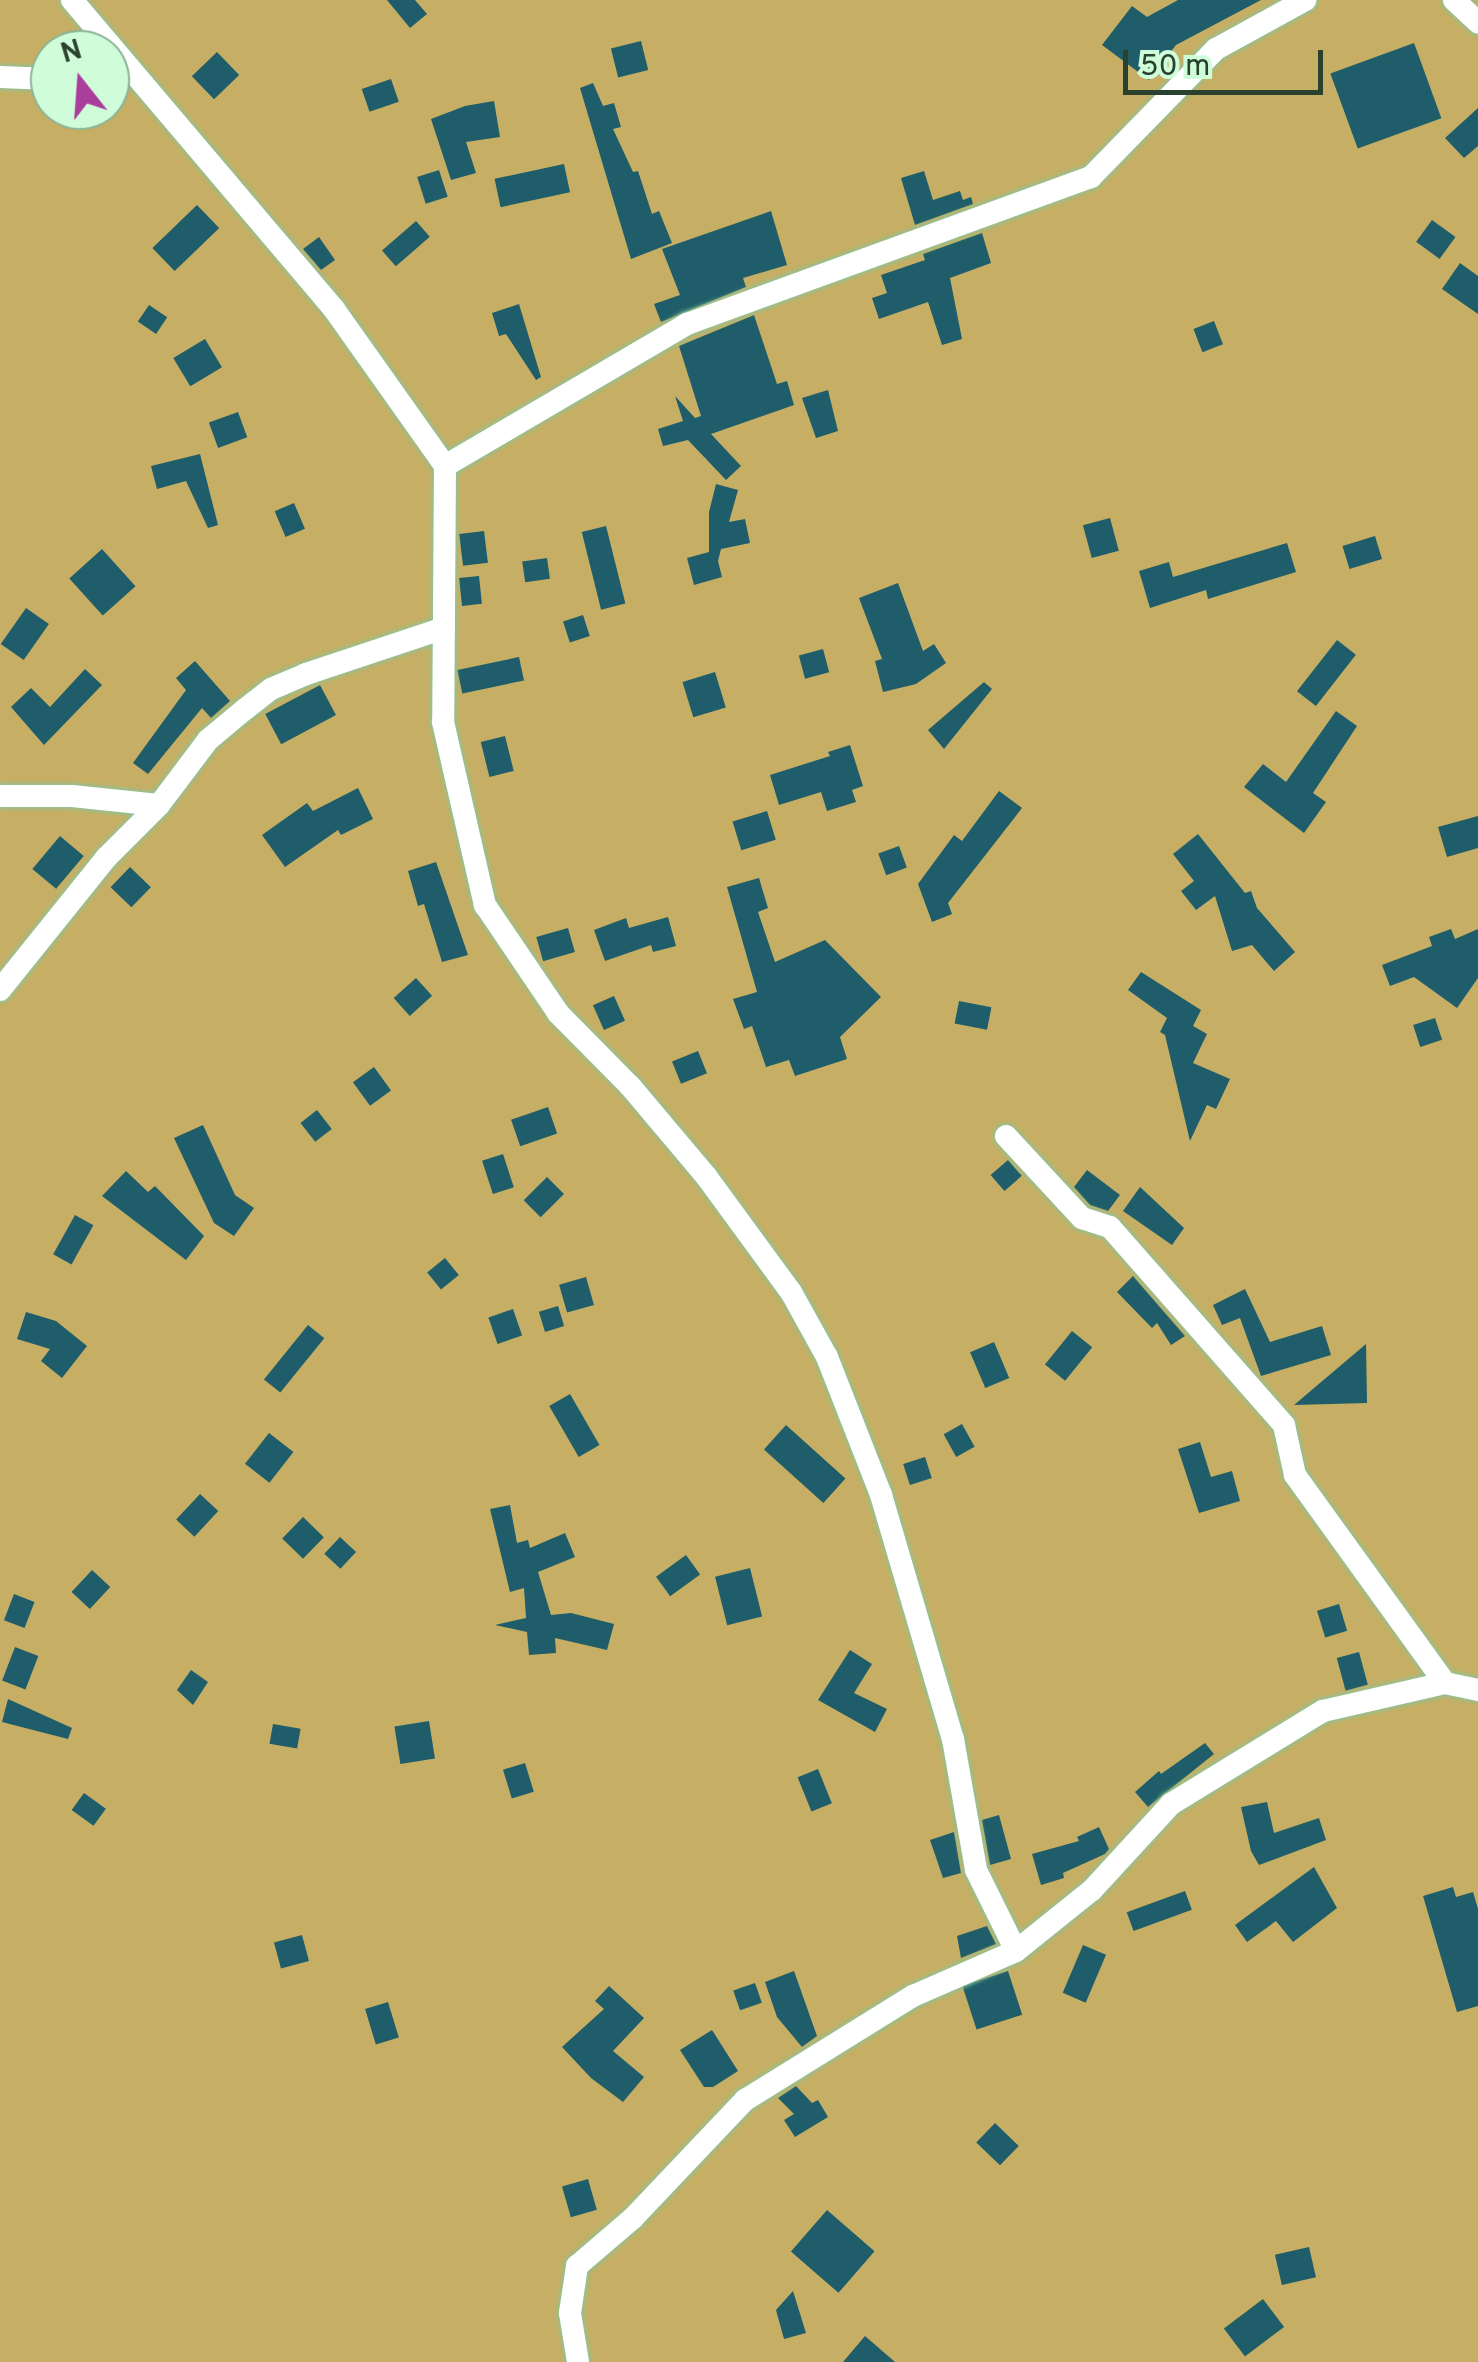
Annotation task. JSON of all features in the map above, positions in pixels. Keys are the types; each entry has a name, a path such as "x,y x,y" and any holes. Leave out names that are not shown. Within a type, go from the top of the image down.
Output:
{"street":[{"path":"72,0 334,308 445,466 442,722 485,905 558,1013 631,1087 706,1176 791,1292 827,1357 881,1495 953,1739 976,1870 1016,1950"},
{"path":"445,466 687,324 1091,176 1216,49 1305,0"},
{"path":"1454,0 1478,22"},
{"path":"0,77 30,79"},
{"path":"130,80 138,80"},
{"path":"0,990 106,858 159,805 208,740 270,689 444,628"},
{"path":"0,796 72,796 159,805"},
{"path":"1006,1136 1082,1218 1110,1227 1284,1425 1295,1475 1445,1683"},
{"path":"578,2362 570,2312 576,2266 633,2218 746,2100 914,1996 1016,1950 1092,1890 1170,1804 1324,1711 1445,1683 1478,1690"}],"shaded area":[{"path":"0,0 1478,0 1478,2362 0,2362"}],"building":[{"path":"387,0 415,0 427,14 410,28"},
{"path":"1178,0 1261,0 1176,45 1149,80 1102,45 1132,6 1147,17"},
{"path":"641,41 648,70 618,78 611,48"},
{"path":"1414,43 1441,118 1358,149 1330,73"},
{"path":"217,52 239,75 214,99 192,76"},
{"path":"391,79 399,102 370,112 362,89"},
{"path":"593,83 603,106 614,103 621,127 613,129 633,172 638,171 652,214 659,211 672,243 631,259 580,88"},
{"path":"494,101 500,137 466,142 476,173 451,180 431,119 465,106"},
{"path":"1478,108 1478,146 1464,158 1445,138"},
{"path":"564,164 570,192 501,207 495,179"},
{"path":"439,170 448,197 426,204 417,177"},
{"path":"924,171 933,200 960,191 963,200 971,197 973,204 915,225 901,178"},
{"path":"197,205 219,228 175,271 152,248"},
{"path":"771,211 787,265 743,278 746,287 661,322 654,304 680,295 662,249"},
{"path":"1432,220 1455,237 1440,259 1416,242"},
{"path":"416,221 430,237 396,266 382,251"},
{"path":"982,233 991,263 950,278 962,339 942,345 928,302 879,319 872,298 887,293 881,275 925,260 923,254"},
{"path":"319,237 335,260 321,270 303,249"},
{"path":"1460,263 1478,276 1478,314 1442,289"},
{"path":"519,304 541,377 536,380 506,334 499,336 492,313"},
{"path":"149,305 167,317 156,334 138,322"},
{"path":"754,315 777,384 787,381 794,405 711,434 741,466 726,480 688,440 663,446 658,429 683,421 675,396 695,418 701,416 679,346"},
{"path":"1214,321 1223,344 1202,352 1193,329"},
{"path":"205,339 222,367 190,386 173,358"},
{"path":"828,390 838,431 816,438 802,398"},
{"path":"238,412 247,437 218,448 209,423"},
{"path":"200,454 218,525 208,528 186,481 157,489 151,466"},
{"path":"716,484 738,490 729,522 745,519 750,543 721,549 718,561 722,577 694,585 687,558 709,552 709,512"},
{"path":"294,503 305,529 286,537 275,511"},
{"path":"1110,518 1119,551 1092,558 1083,525"},
{"path":"606,526 625,604 601,610 582,532"},
{"path":"484,531 488,563 463,566 459,534"},
{"path":"1375,536 1382,559 1350,569 1342,546"},
{"path":"1287,543 1296,572 1208,599 1206,590 1150,608 1139,571 1169,562 1173,577"},
{"path":"102,549 135,586 103,616 69,578"},
{"path":"547,558 550,579 525,582 522,561"},
{"path":"479,576 482,604 462,606 459,578"},
{"path":"898,583 923,651 934,644 946,663 916,684 883,692 875,661 882,659 859,598"},
{"path":"26,608 49,624 24,660 1,644"},
{"path":"583,615 590,636 570,642 563,621"},
{"path":"1337,640 1356,655 1316,706 1297,691"},
{"path":"823,649 829,672 805,679 799,655"},
{"path":"519,657 524,680 462,694 457,670"},
{"path":"195,661 230,701 211,718 202,708 148,774 133,763 186,690 176,678"},
{"path":"85,669 102,685 44,745 11,707 31,688 50,707"},
{"path":"715,672 726,707 693,717 682,682"},
{"path":"984,682 992,689 944,749 928,730"},
{"path":"320,685 336,715 281,744 265,714"},
{"path":"1336,711 1357,726 1313,793 1326,802 1304,833 1244,787 1263,764 1286,782"},
{"path":"505,736 514,771 489,777 481,742"},
{"path":"850,745 863,786 852,790 856,802 827,811 821,792 779,805 770,775 830,756 828,752"},
{"path":"358,788 373,819 341,835 338,830 285,867 262,835 307,803 313,811"},
{"path":"999,791 1022,808 948,903 952,914 932,922 918,884 954,835 962,841"},
{"path":"767,811 776,840 741,850 733,822"},
{"path":"1478,816 1478,848 1447,857 1438,827"},
{"path":"1198,834 1245,893 1251,891 1257,908 1295,952 1274,971 1252,945 1232,951 1215,896 1196,910 1181,891 1194,881 1173,854"},
{"path":"60,836 84,856 56,889 32,869"},
{"path":"899,846 907,868 886,875 878,854"},
{"path":"436,862 468,955 442,962 424,904 418,906 408,871"},
{"path":"130,867 151,887 131,907 111,887"},
{"path":"759,878 768,908 758,912 775,962 825,940 881,997 840,1037 847,1059 795,1076 789,1060 766,1067 752,1026 744,1029 733,999 757,992 727,887"},
{"path":"668,917 676,946 653,952 651,945 605,961 594,930 626,918 629,928"},
{"path":"568,928 575,952 543,961 536,937"},
{"path":"1451,929 1455,939 1478,929 1478,978 1457,1008 1414,977 1390,986 1382,965 1432,946 1429,937"},
{"path":"1141,972 1201,1010 1193,1026 1207,1034 1193,1063 1230,1079 1216,1109 1207,1105 1190,1141 1165,1035 1160,1032 1167,1018 1128,990"},
{"path":"416,978 432,996 410,1016 394,998"},
{"path":"614,996 625,1021 604,1030 593,1005"},
{"path":"959,1001 991,1007 987,1030 955,1024"},
{"path":"1435,1018 1442,1040 1420,1047 1413,1025"},
{"path":"698,1051 707,1073 681,1084 672,1061"},
{"path":"374,1067 391,1090 370,1106 353,1082"},
{"path":"548,1107 557,1133 520,1146 511,1120"},
{"path":"317,1110 332,1129 315,1142 300,1123"},
{"path":"203,1125 235,1195 254,1208 234,1236 214,1223 174,1138"},
{"path":"503,1154 514,1187 493,1194 482,1161"},
{"path":"1008,1160 1022,1176 1004,1191 991,1175"},
{"path":"1087,1170 1120,1195 1108,1211 1090,1205 1074,1187"},
{"path":"126,1171 148,1192 155,1186 204,1236 186,1260 102,1196"},
{"path":"547,1177 564,1194 541,1217 524,1200"},
{"path":"1140,1187 1184,1228 1172,1245 1123,1211"},
{"path":"75,1215 93,1225 72,1265 53,1254"},
{"path":"445,1258 459,1275 441,1290 427,1272"},
{"path":"1133,1276 1185,1336 1171,1345 1157,1323 1152,1328 1117,1292"},
{"path":"586,1277 594,1305 567,1313 559,1285"},
{"path":"1245,1289 1270,1342 1322,1326 1331,1355 1261,1376 1240,1318 1222,1325 1213,1305"},
{"path":"558,1306 564,1326 545,1332 539,1312"},
{"path":"513,1309 522,1335 498,1344 488,1317"},
{"path":"26,1312 56,1321 87,1346 62,1378 41,1361 50,1349 17,1339"},
{"path":"308,1325 324,1338 280,1393 264,1379"},
{"path":"1072,1331 1092,1347 1065,1381 1045,1364"},
{"path":"994,1342 1009,1378 985,1388 970,1352"},
{"path":"1366,1344 1367,1403 1294,1405"},
{"path":"570,1394 600,1445 579,1457 549,1406"},
{"path":"962,1424 975,1447 956,1457 944,1434"},
{"path":"786,1425 845,1479 823,1503 764,1450"},
{"path":"269,1433 293,1452 269,1483 245,1464"},
{"path":"1200,1442 1211,1477 1232,1471 1240,1501 1199,1513 1178,1449"},
{"path":"925,1457 932,1478 910,1485 903,1464"},
{"path":"200,1494 218,1511 194,1537 176,1520"},
{"path":"510,1505 517,1543 528,1540 530,1548 565,1533 575,1557 538,1572 551,1615 571,1613 614,1624 607,1650 555,1638 556,1653 529,1655 527,1632 495,1625 526,1618 524,1588 510,1592 490,1509"},
{"path":"303,1517 324,1537 303,1559 282,1539"},
{"path":"340,1537 356,1552 340,1569 324,1554"},
{"path":"686,1555 700,1574 670,1596 656,1577"},
{"path":"750,1568 762,1617 727,1625 715,1577"},
{"path":"92,1570 110,1587 90,1609 72,1592"},
{"path":"14,1594 35,1602 25,1628 4,1620"},
{"path":"1339,1604 1347,1631 1325,1638 1317,1611"},
{"path":"15,1647 38,1656 25,1690 2,1681"},
{"path":"850,1650 872,1664 854,1693 887,1709 875,1732 818,1700"},
{"path":"1359,1652 1368,1685 1346,1691 1337,1658"},
{"path":"191,1670 208,1682 193,1705 177,1690"},
{"path":"8,1699 72,1728 68,1739 2,1722"},
{"path":"429,1721 435,1759 400,1764 394,1726"},
{"path":"273,1724 301,1729 297,1749 270,1744"},
{"path":"1205,1743 1214,1754 1148,1807 1135,1792 1159,1771 1161,1774"},
{"path":"525,1763 534,1792 512,1798 503,1770"},
{"path":"818,1769 832,1803 811,1812 798,1777"},
{"path":"84,1793 106,1809 93,1826 72,1810"},
{"path":"1267,1802 1274,1833 1319,1818 1326,1840 1259,1865 1251,1851 1241,1807"},
{"path":"999,1815 1011,1859 990,1865 982,1820"},
{"path":"1099,1827 1109,1849 1105,1854 1063,1873 1064,1878 1041,1885 1032,1854 1079,1841 1077,1837"},
{"path":"954,1832 961,1873 943,1878 930,1840"},
{"path":"1314,1867 1337,1908 1293,1942 1276,1921 1247,1942 1235,1925"},
{"path":"1453,1887 1456,1897 1473,1892 1478,1909 1478,2006 1457,2012 1423,1896"},
{"path":"1185,1891 1192,1910 1134,1931 1127,1912"},
{"path":"987,1926 996,1944 961,1958 957,1936"},
{"path":"302,1935 309,1961 281,1969 274,1943"},
{"path":"1083,1945 1106,1955 1086,2003 1063,1993"},
{"path":"794,1971 817,2036 802,2047 777,2017 765,1982"},
{"path":"1008,1971 1022,2015 977,2030 962,1986"},
{"path":"755,1983 762,2003 740,2010 733,1990"},
{"path":"609,1986 644,2018 613,2051 644,2077 623,2102 591,2078 562,2047 604,2009 595,2001"},
{"path":"388,2002 399,2037 376,2044 365,2009"},
{"path":"712,2030 738,2071 713,2087 704,2087 680,2050"},
{"path":"796,2086 812,2103 818,2100 828,2117 795,2137 784,2120 794,2114 778,2098"},
{"path":"995,2123 1019,2146 1000,2165 976,2142"},
{"path":"588,2179 597,2210 571,2217 562,2186"},
{"path":"827,2210 875,2251 838,2293 791,2252"},
{"path":"1309,2247 1316,2277 1282,2285 1275,2255"},
{"path":"793,2291 806,2333 784,2339 776,2310"},
{"path":"1263,2299 1284,2327 1245,2356 1224,2328"},
{"path":"865,2336 895,2362 843,2362"}]}
